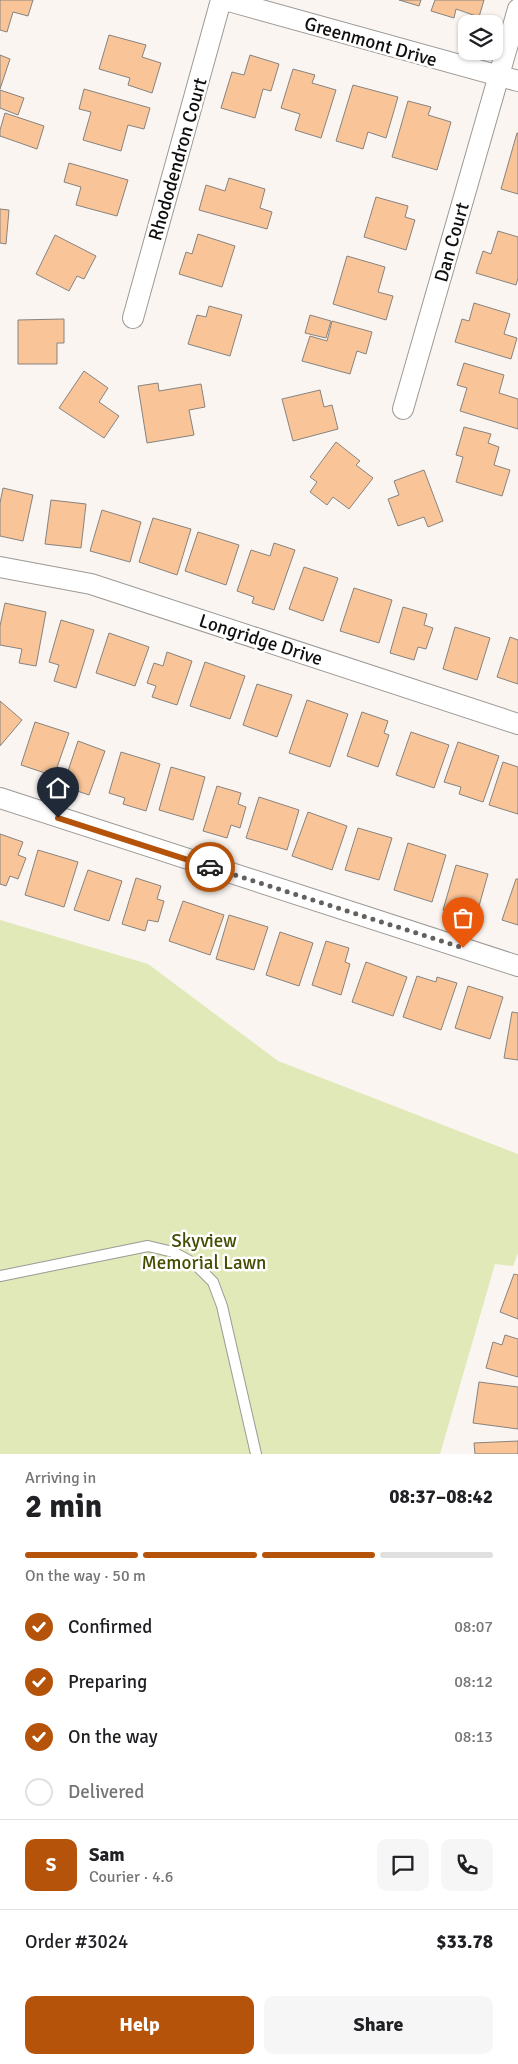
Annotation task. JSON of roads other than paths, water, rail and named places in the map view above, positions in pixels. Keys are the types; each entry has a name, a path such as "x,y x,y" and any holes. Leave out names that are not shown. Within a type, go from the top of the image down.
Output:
{"street":[{"name":"Greenmont Drive","path":"223,0 518,81"},
{"name":"Rhododendron Court","path":"133,318 223,0"},
{"name":"Dan Court","path":"403,408 518,9"},
{"name":"Longridge Drive","path":"0,567 91,584 518,724"},
{"path":"0,798 518,966"}],"lane":[{"path":"0,1276 148,1246 173,1252 195,1264 213,1282 222,1306 256,1454"}],"park label":[{"name":"Skyview Memorial Lawn","path":"204,1251"}]}
